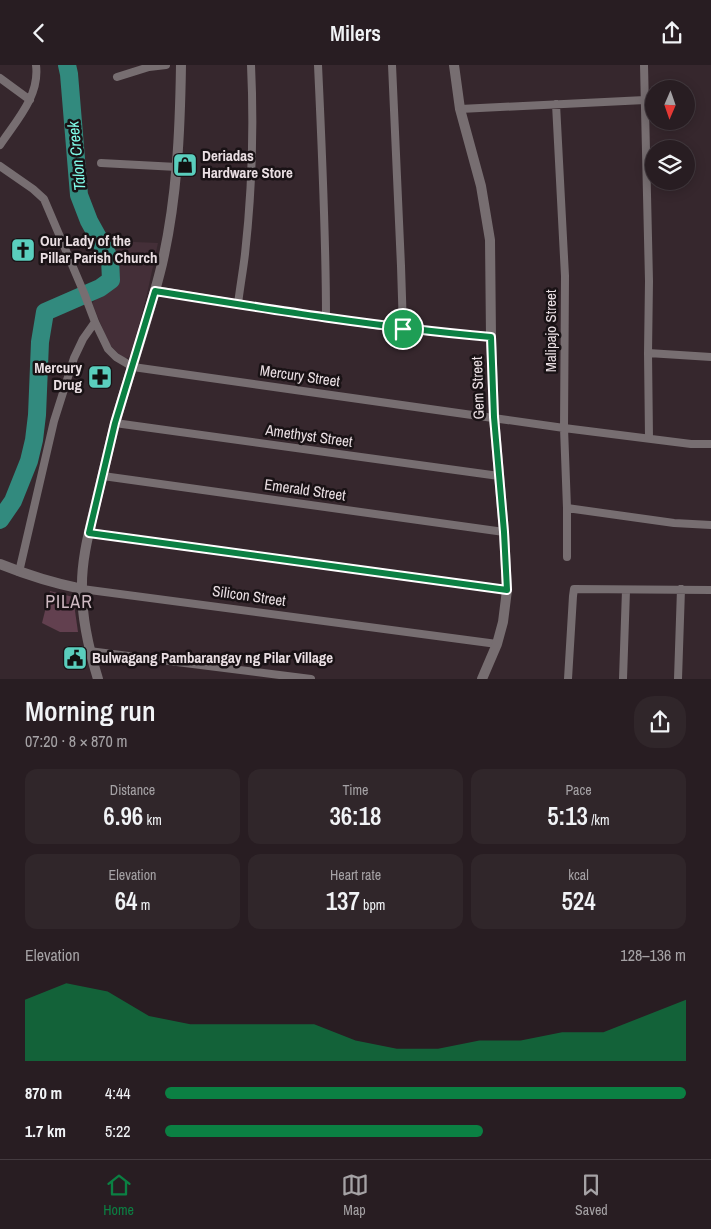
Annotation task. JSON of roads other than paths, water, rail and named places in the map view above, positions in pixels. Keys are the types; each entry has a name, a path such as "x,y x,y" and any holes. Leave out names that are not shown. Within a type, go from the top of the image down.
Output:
{"street":[{"path":"0,145 30,100 36,83 36,65"},
{"path":"117,77 149,67 166,65"},
{"path":"98,679 89,651 83,613 83,559 115,423 155,291 169,232 177,167 181,65"},
{"path":"238,304 249,212 252,151 251,65"},
{"path":"318,65 324,183 326,318"},
{"path":"392,65 402,266 403,329"},
{"name":"Gem Street","path":"454,65 460,109 481,187 489,233 494,417 507,590 503,622 497,644 482,679"},
{"path":"460,109 645,101 644,65"},
{"path":"0,78 30,100"},
{"name":"Malipajo Street","path":"556,104 565,276 564,428 567,557"},
{"path":"646,130 649,281 649,438"},
{"path":"101,163 177,167"},
{"name":"Mercury Street","path":"0,166 44,199 108,349 116,357 132,367 564,428 691,444 711,444"},
{"path":"155,291 403,329 491,337"},
{"path":"19,572 54,421 74,357 82,339 95,322"},
{"path":"648,353 711,357"},
{"name":"Amethyst Street","path":"115,423 499,476"},
{"name":"Emerald Street","path":"102,476 504,532"},
{"path":"567,509 674,523 711,525"},
{"path":"89,533 507,590"},
{"name":"Silicon Street","path":"0,564 52,583 82,589 497,644"},
{"path":"568,679 574,589 711,590"},
{"path":"623,679 626,589"},
{"path":"678,679 681,589"},
{"path":"89,651 310,679"}],"waterway":[{"name":"Talon Creek","path":"0,520 13,501 29,461 34,440 40,342 45,312 100,288 111,280 110,259 89,221 79,195 67,65"}],"place":[{"name":"Deriadas Hardware Store","path":"185,165"},
{"name":"Our Lady of the Pillar Parish Church","path":"23,250"},
{"name":"Mercury Drug","path":"100,377"},
{"name":"Bulwagang Pambarangay ng Pilar Village","path":"75,658"}],"district":[{"name":"PILAR","path":"69,602"}]}
